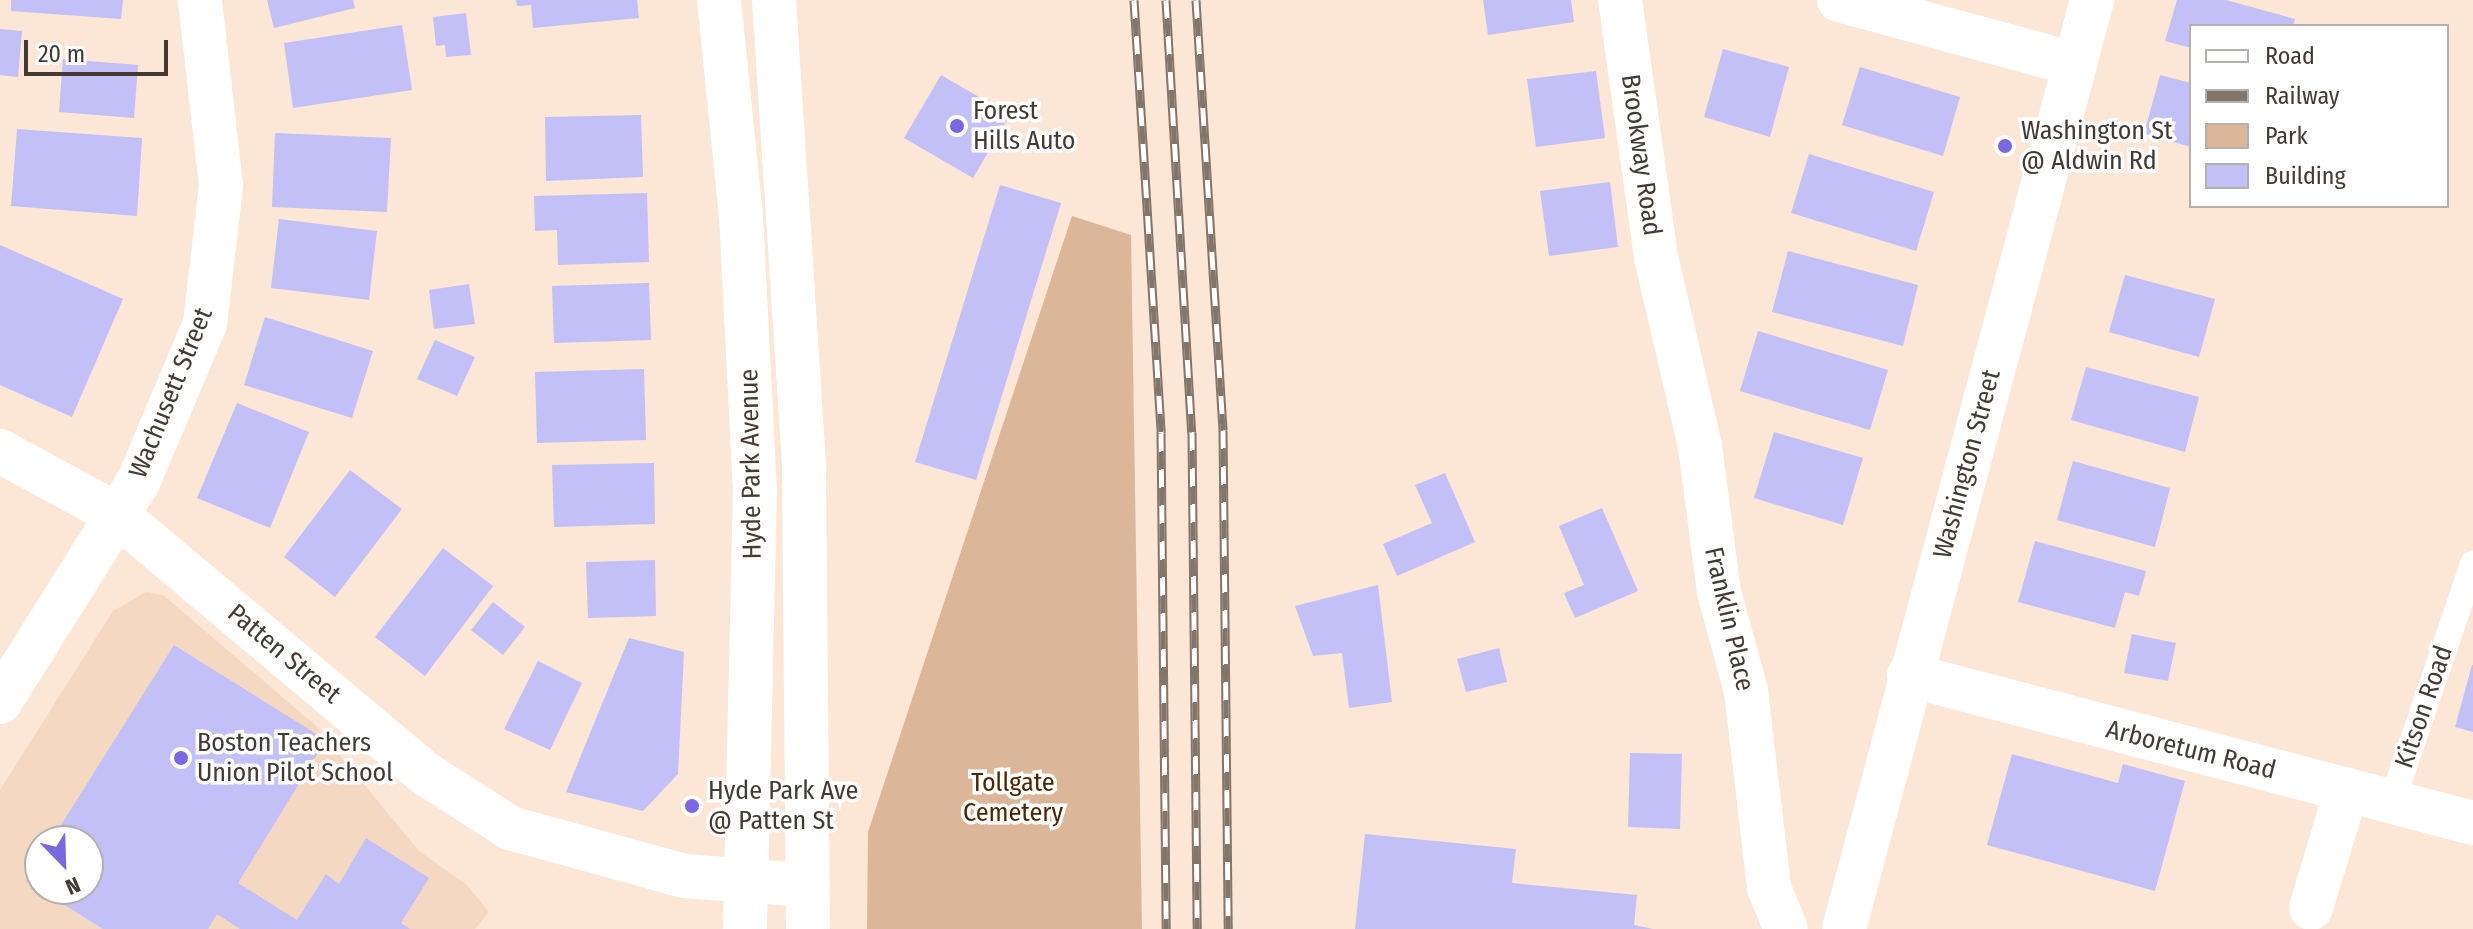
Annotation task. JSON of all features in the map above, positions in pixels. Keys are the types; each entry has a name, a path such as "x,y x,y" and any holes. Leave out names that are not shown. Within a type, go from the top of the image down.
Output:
{"street":[{"name":"Wachusett Street","path":"0,702 139,480 205,324 216,264 221,185 200,0"},
{"name":"Hyde Park Avenue","path":"719,0 755,488 745,929"},
{"name":"Hyde Park Avenue","path":"774,0 804,470 808,929"},
{"name":"Brookway Road","path":"1620,0 1667,309"},
{"path":"1839,0 2075,64"},
{"name":"Washington Street","path":"1844,929 1909,675 2092,0"},
{"path":"726,68 779,60"},
{"name":"Franklin Place","path":"1667,309 1700,446 1719,592 1746,691 1769,888 1786,929"},
{"name":"Patten Street","path":"0,451 116,514 464,802 580,852 684,876 746,877 808,885"},
{"name":"Arboretum Road","path":"1909,675 2347,789 2391,805 2473,823"},
{"path":"2311,908 2347,789"}],"lane":[{"name":"Kitson Road","path":"2391,805 2473,564"}],"shaded area":[{"name":"Boston Teachers Union Pilot School","path":"146,592 163,595 315,725 419,851 467,885 489,912 475,929 0,929 0,790 113,611"}],"green space":[{"name":"Tollgate Cemetery","path":"1072,216 1131,235 1142,929 867,929 868,832"}],"building":[{"path":"11,0 123,0 121,19 11,11"},
{"path":"267,0 353,0 355,8 274,28"},
{"path":"516,0 637,0 639,18 533,28 531,5 517,6"},
{"path":"1483,0 1571,0 1574,22 1488,35"},
{"path":"2177,0 2226,0 2295,19 2294,24 2189,24 2189,47 2165,41"},
{"path":"466,13 471,55 446,57 445,45 436,46 433,17"},
{"path":"402,25 412,90 293,108 284,43"},
{"path":"0,29 22,31 18,77 0,75"},
{"path":"1723,49 1789,67 1770,137 1704,117"},
{"path":"63,59 138,65 134,118 59,112"},
{"path":"1860,67 1960,97 1943,156 1842,125"},
{"path":"1596,71 1605,138 1536,147 1527,79"},
{"name":"Forest Hills Auto","path":"941,75 1010,115 973,178 904,138"},
{"path":"2160,75 2189,82 2189,146 2144,134"},
{"path":"641,115 643,177 546,181 545,117"},
{"path":"17,129 142,138 137,216 11,206"},
{"path":"275,133 391,138 387,212 272,207"},
{"path":"1809,154 1934,192 1916,251 1791,213"},
{"path":"1610,182 1618,247 1549,256 1540,191"},
{"path":"1000,185 1061,203 976,480 915,462"},
{"path":"647,193 649,262 558,265 557,230 535,231 534,196"},
{"path":"279,219 377,231 369,300 271,288"},
{"path":"0,245 123,299 72,417 0,385"},
{"path":"1788,251 1918,285 1903,346 1772,312"},
{"path":"2125,275 2215,299 2199,357 2109,332"},
{"path":"649,283 651,340 554,343 552,286"},
{"path":"469,284 475,324 434,329 429,290"},
{"path":"265,317 373,351 352,418 244,385"},
{"path":"1758,331 1888,370 1870,430 1740,391"},
{"path":"435,340 475,357 457,396 417,379"},
{"path":"2086,367 2199,397 2185,452 2071,420"},
{"path":"644,369 646,440 537,443 535,372"},
{"path":"237,403 309,432 270,528 197,498"},
{"path":"1774,432 1863,458 1843,525 1754,498"},
{"path":"2073,461 2170,488 2155,547 2057,520"},
{"path":"654,463 655,524 554,527 552,465"},
{"path":"350,470 402,509 335,597 284,557"},
{"path":"1445,473 1475,542 1397,576 1383,544 1432,523 1415,485"},
{"path":"1602,508 1638,591 1575,618 1564,593 1584,585 1559,526"},
{"path":"2035,541 2146,571 2139,596 2125,592 2115,628 2018,602"},
{"path":"443,548 493,586 425,676 375,637"},
{"path":"655,560 656,616 588,618 586,562"},
{"path":"1378,585 1392,702 1349,708 1342,653 1313,656 1295,606"},
{"path":"493,602 525,627 503,655 471,630"},
{"path":"2132,634 2176,643 2168,681 2124,673"},
{"path":"629,638 684,652 678,774 643,811 566,792"},
{"path":"174,645 326,740 238,883 297,920 326,874 339,884 366,838 429,878 401,923 410,929 240,929 217,914 208,929 103,929 64,905 104,905 104,825 61,825"},
{"path":"1499,648 1507,682 1466,692 1457,659"},
{"path":"538,661 582,683 550,750 504,729"},
{"path":"2473,665 2473,732 2455,727"},
{"path":"1630,753 1682,754 1680,829 1628,827"},
{"path":"2012,754 2118,783 2123,764 2185,781 2155,891 1987,845"},
{"path":"1365,834 1516,849 1512,883 1637,895 1634,925 1653,929 1355,929"}],"railway":[{"path":"1134,0 1161,433 1166,929"},
{"path":"1166,0 1192,432 1197,929"},
{"path":"1196,0 1223,430 1228,929"}],"place":[{"name":"Forest Hills Auto","path":"957,126"},
{"name":"Washington St @ Aldwin Rd","path":"2005,146"},
{"name":"Boston Teachers Union Pilot School","path":"181,758"},
{"name":"Hyde Park Ave @ Patten St","path":"692,806"}]}
